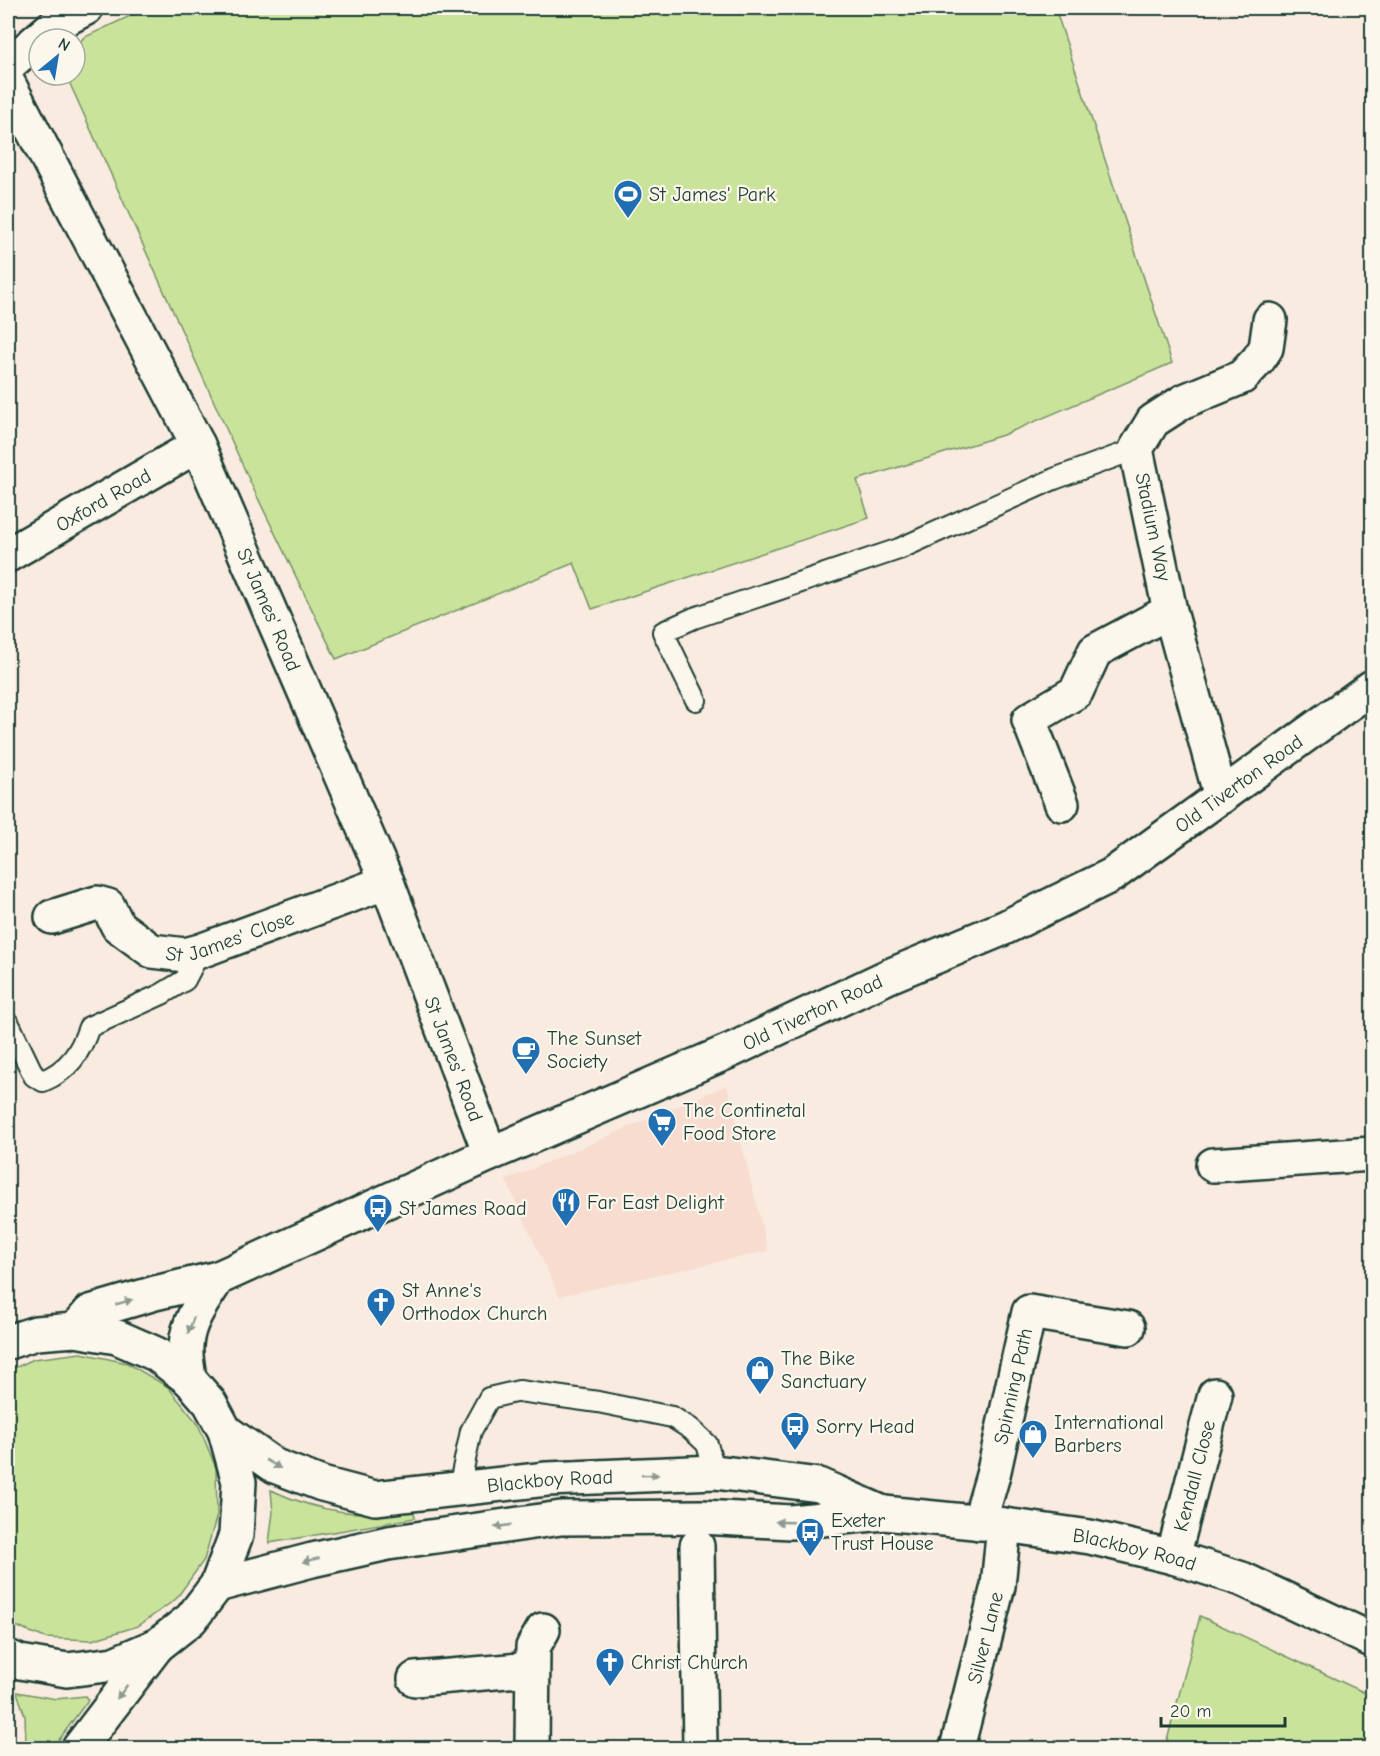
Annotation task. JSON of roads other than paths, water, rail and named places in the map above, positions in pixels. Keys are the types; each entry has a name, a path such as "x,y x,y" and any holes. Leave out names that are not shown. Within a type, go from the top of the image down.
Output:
{"street":[{"path":"8,65 56,24 86,8"},
{"name":"St James' Road","path":"8,83 198,445 387,882 490,1154"},
{"name":"Stadium Way","path":"1221,797 1170,611 1136,449 1153,421 1184,401 1242,377 1266,348 1270,320"},
{"name":"Oxford Road","path":"8,555 198,445"},
{"path":"1062,804 1029,720 1076,692 1095,651 1170,611"},
{"name":"Old Tiverton Road","path":"75,1330 90,1312 218,1278 490,1154 734,1049 889,976 1004,928 1112,875 1372,687"},
{"name":"St James' Close","path":"52,917 97,903 108,906 118,926 152,951 185,955 387,882"},
{"path":"1213,1164 1372,1154"},
{"path":"189,1379 186,1346 188,1332 218,1278"},
{"name":"Spinning Path","path":"992,1524 993,1475 1029,1312 1128,1328"},
{"path":"8,1342 36,1333 75,1330 117,1337 156,1354 189,1379 210,1403 225,1431 239,1482 236,1535 217,1585 191,1619 158,1645 79,1749"},
{"name":"Kendall Close","path":"1173,1557 1215,1395"},
{"name":"Blackboy Road","path":"225,1431 275,1466 322,1484 375,1498 547,1479 715,1472 819,1485 884,1513"},
{"name":"Blackboy Road","path":"217,1585 388,1543 561,1518 702,1517 791,1522 884,1513 1090,1537 1173,1557 1242,1579 1372,1640"},
{"name":"Silver Lane","path":"957,1749 998,1586 992,1524"},
{"path":"697,1546 700,1749"},
{"path":"532,1749 533,1647 543,1630"},
{"path":"8,1657 20,1662 67,1670 114,1664 158,1645"},
{"path":"415,1678 531,1669"}],"lane":[{"path":"696,700 663,632 694,618 899,549 1054,479 1136,449"},
{"path":"9,1024 34,1076 44,1081 59,1074 75,1058 89,1027 162,994 185,980 200,951"},
{"path":"459,1488 471,1431 489,1398 519,1391 598,1402 672,1417 691,1429 707,1444 715,1472"}],"place":[{"name":"St James' Park","path":"628,220"},
{"name":"The Sunset Society","path":"526,1076"},
{"name":"The Continetal Food Store","path":"662,1148"},
{"name":"Far East Delight","path":"566,1228"},
{"name":"St James Road","path":"378,1234"},
{"name":"St Anne's Orthodox Church","path":"381,1328"},
{"name":"The Bike Sanctuary","path":"760,1396"},
{"name":"Sorry Head","path":"795,1452"},
{"name":"International Barbers","path":"1033,1460"},
{"name":"Exeter Trust House","path":"810,1558"},
{"name":"Christ Church","path":"610,1688"}]}
